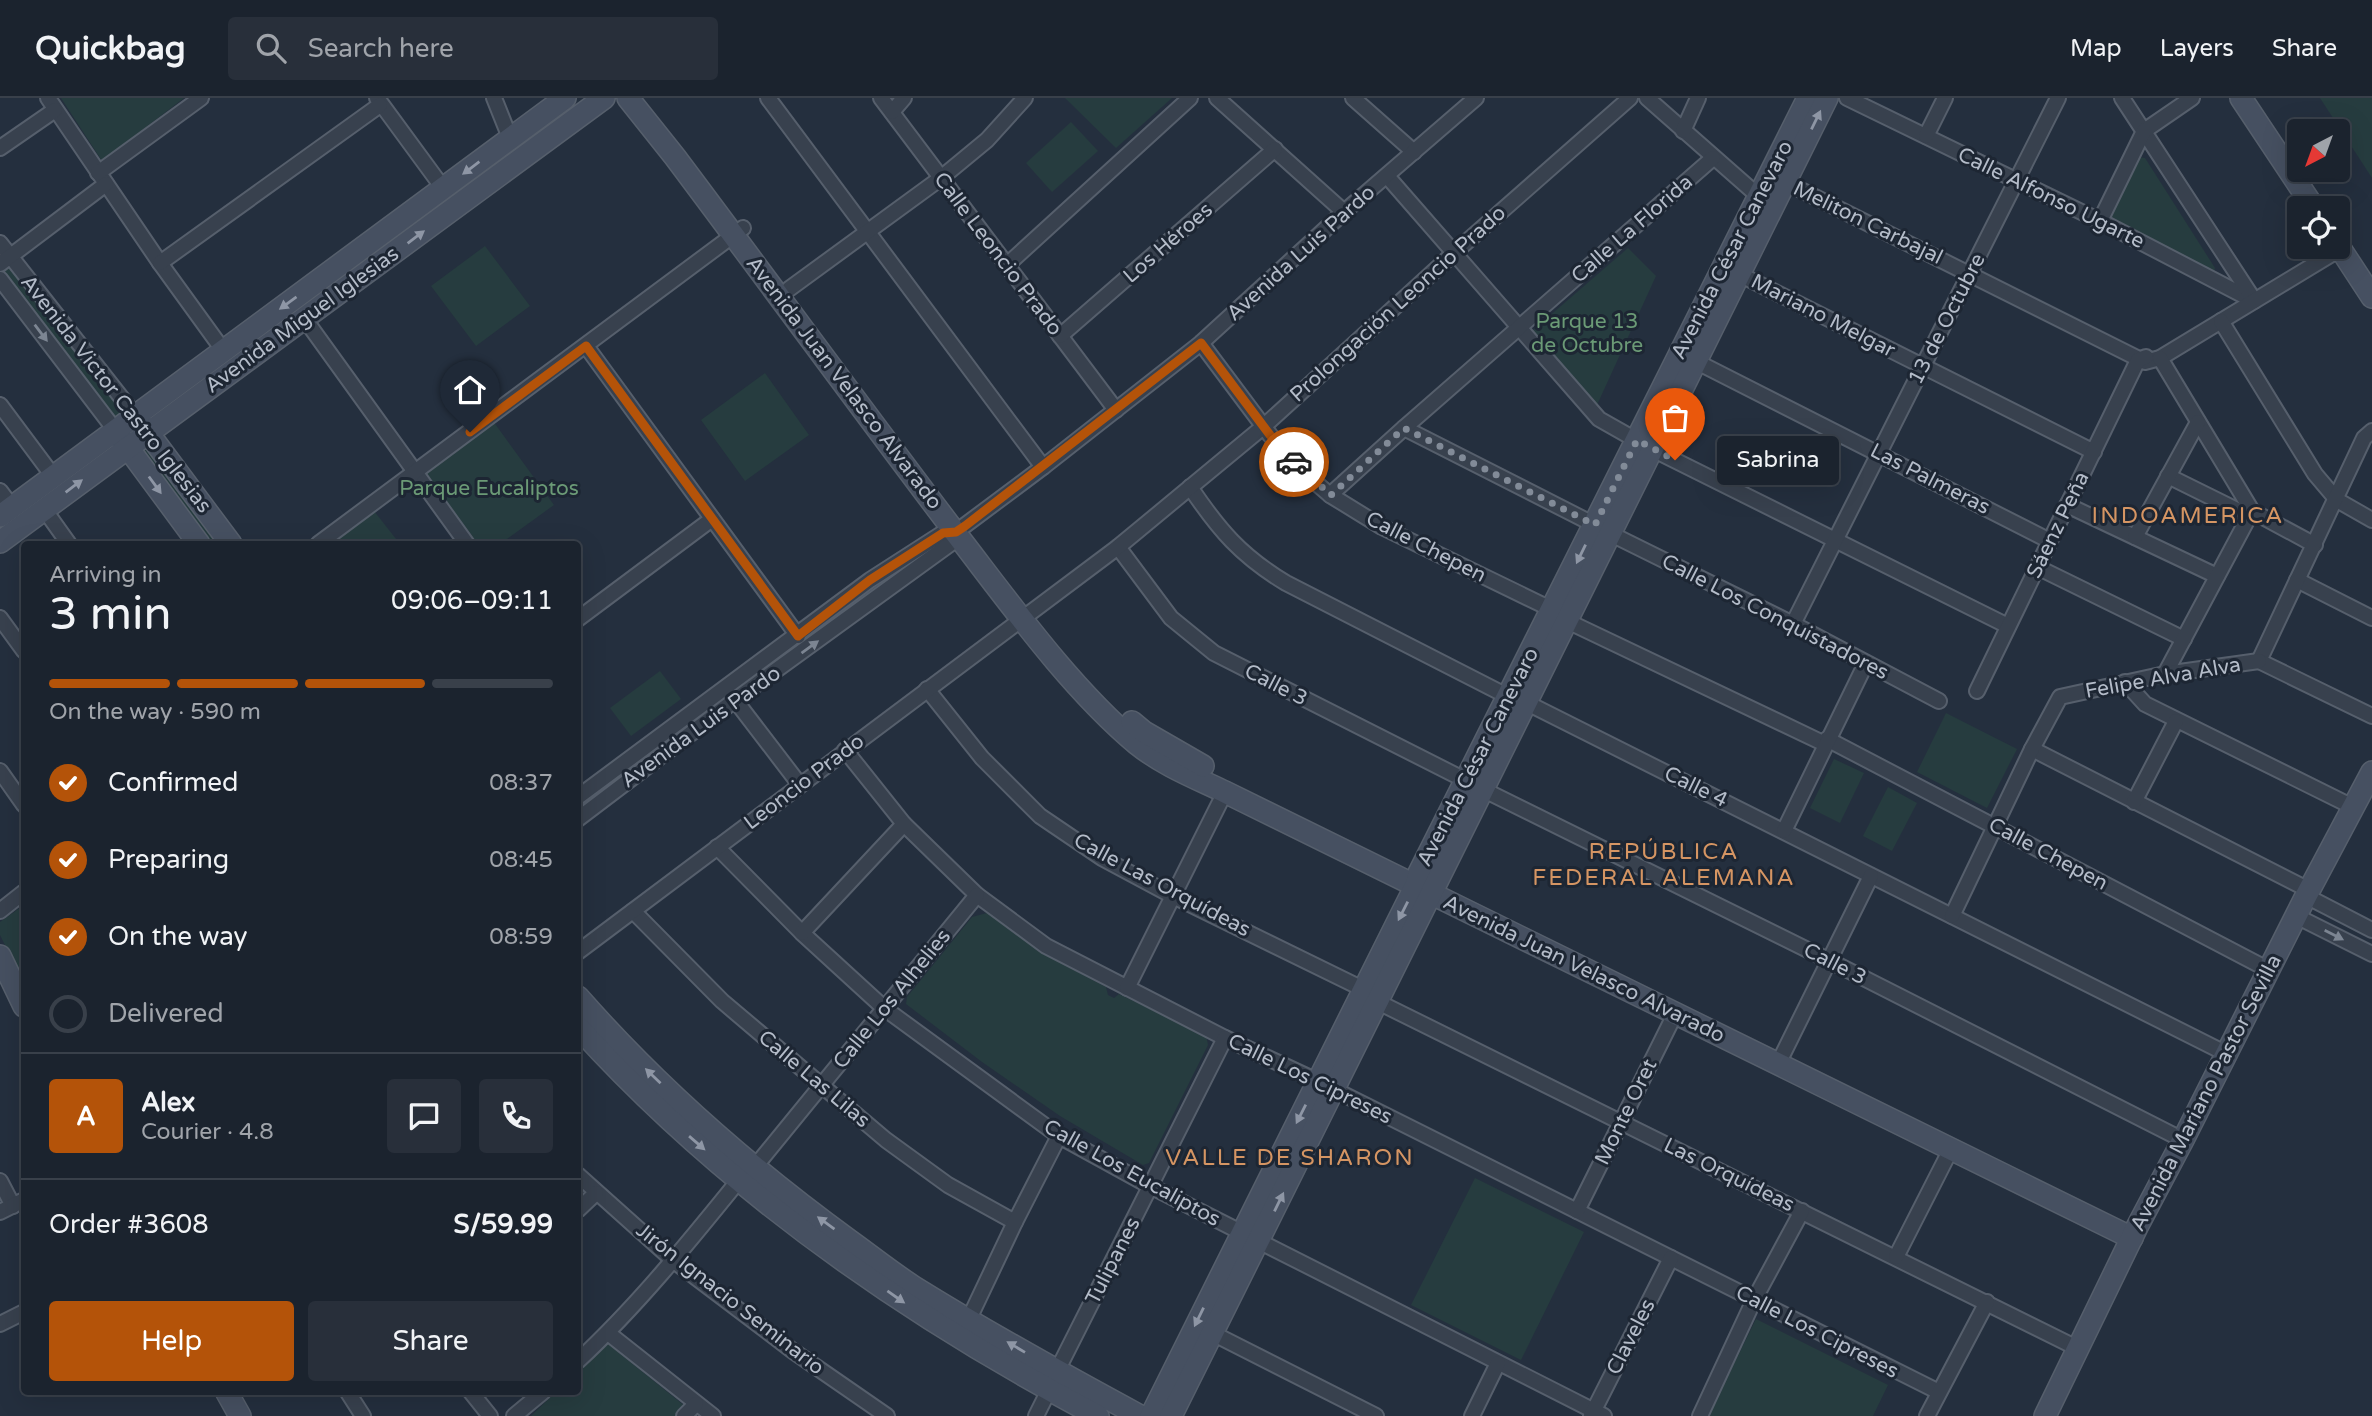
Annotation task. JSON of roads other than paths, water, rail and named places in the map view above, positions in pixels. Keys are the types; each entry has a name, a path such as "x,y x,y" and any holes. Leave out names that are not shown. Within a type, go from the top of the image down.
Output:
{"street":[{"path":"5,260 201,98"},
{"path":"494,98 510,138"},
{"name":"Avenida Miguel Iglesias","path":"141,424 223,350 565,98"},
{"name":"Avenida Miguel Iglesias","path":"4,505 121,438 304,318 604,98"},
{"name":"Avenida Juan Velasco Alvarado","path":"628,98 789,289 960,529"},
{"name":"Avenida Juan Velasco Alvarado","path":"647,98 739,232 960,529 1089,699 1132,739 1158,758 1225,792 1426,883 2134,1232"},
{"path":"768,98 1044,467"},
{"name":"Calle Leoncio Prado","path":"881,98 1115,410"},
{"path":"892,112 904,98"},
{"path":"789,289 941,178 987,140 1025,98"},
{"path":"1007,265 1190,98"},
{"path":"1217,98 1345,212"},
{"path":"1353,98 1415,152"},
{"name":"Avenida Luis Pardo","path":"581,817 735,700 950,544 960,529 1044,467 1201,343 1476,98"},
{"name":"Prolongación Leoncio Prado","path":"1027,615 1118,547 1263,427 1630,98"},
{"path":"1647,98 1766,202"},
{"path":"1683,131 1698,98"},
{"name":"Avenida César Canevaro","path":"1645,444 1697,362 1740,274 1808,98"},
{"name":"Avenida César Canevaro","path":"1151,1416 1250,1237 1766,202 1785,182 1826,98"},
{"name":"Calle Alfonso Ugarte","path":"1847,98 2254,301"},
{"path":"1926,136 1945,98"},
{"name":"13 de Octubre","path":"1793,624 2059,98"},
{"path":"2122,98 2254,301"},
{"path":"2100,222 2144,131 2192,98"},
{"path":"2241,98 2306,196"},
{"path":"160,262 378,101 443,188"},
{"path":"0,148 52,104 223,350"},
{"name":"Los Héroes","path":"1060,336 1275,149"},
{"name":"Calle La Florida","path":"1331,495 1713,158"},
{"path":"1387,176 1599,419 2008,626"},
{"name":"Meliton Carbajal","path":"1785,182 2138,360"},
{"path":"322,541 739,232"},
{"name":"Avenida Victor Castro Iglesias","path":"0,243 5,260 141,424 229,541"},
{"path":"2138,360 2150,362 2160,358 2320,259"},
{"path":"2347,259 2372,297"},
{"name":"Mariano Melgar","path":"1740,274 2094,452"},
{"name":"Avenida Victor Castro Iglesias","path":"0,279 197,541"},
{"path":"304,318 462,541"},
{"path":"2221,321 2315,474 2337,500 2372,520"},
{"path":"2138,360 2190,340"},
{"name":"Calle Chepen","path":"1201,343 1263,427 1302,471 1331,495 1382,527 1826,741 2269,970"},
{"path":"586,346 798,636"},
{"path":"2160,358 2250,513"},
{"name":"Sáenz Peña","path":"1977,691 2138,360"},
{"name":"Las Palmeras","path":"1697,362 2050,541"},
{"path":"0,405 53,476"},
{"path":"2135,537 2198,422"},
{"name":"Calle Los Conquistadores","path":"1404,428 1793,624 1939,701"},
{"path":"2372,431 2364,438 2259,661 2372,716"},
{"name":"Avenida Miguel Iglesias","path":"0,542 44,509 121,438"},
{"path":"2168,476 2315,545"},
{"name":"Calle 4","path":"1190,487 1230,541 1256,565 1286,583 2227,1055"},
{"path":"2067,505 2217,576"},
{"path":"44,509 67,541"},
{"path":"2165,674 2250,513"},
{"path":"581,617 712,519"},
{"name":"Avenida Luis Pardo","path":"581,795 870,580 943,533 960,529"},
{"name":"Calle 3","path":"1118,547 1171,618 1214,653 2183,1140"},
{"path":"2037,567 2184,639"},
{"path":"2297,580 2372,618"},
{"name":"Avenida Juan Velasco Alvarado","path":"1027,615 1105,698 1144,732 1207,769 1675,1014 1781,1059 1951,1149 2134,1232"},
{"name":"Leoncio Prado","path":"581,950 1027,615"},
{"path":"0,618 21,647"},
{"name":"Felipe Alva Alva","path":"1952,916 2032,748 2060,697 2165,674 2259,661"},
{"path":"1784,831 1866,663"},
{"path":"2125,682 2145,704 2176,721 2353,807"},
{"name":"Calle Las Orquídeas","path":"927,689 982,758 1040,816 1102,858 1371,996"},
{"path":"735,700 800,785"},
{"path":"2134,802 2176,721"},
{"path":"2032,748 2308,893 2372,930"},
{"name":"Calle Los Cipreses","path":"845,750 904,824 977,895 1046,946 1225,1038 1939,1392"},
{"path":"0,771 21,801"},
{"name":"Avenida Mariano Pastor Sevilla","path":"2045,1416 2134,1232 2372,772"},
{"path":"1127,988 1225,792"},
{"path":"802,933 904,824"},
{"name":"Calle Los Eucaliptos","path":"717,847 802,933 884,1008 1059,1136 1150,1186 1596,1414"},
{"path":"1781,1059 1871,876"},
{"path":"0,911 21,894"},
{"name":"Calle Los Alhelies","path":"581,1358 674,1261 977,895"},
{"name":"Calle Las Lilas","path":"633,911 722,1002 886,1140 948,1185 1015,1222"},
{"path":"2296,916 2372,954"},
{"path":"0,956 21,1000"},
{"name":"Las Orquídeas","path":"1371,996 2079,1349"},
{"path":"581,1000 618,1042 697,1118 747,1174 827,1249 932,1321 1053,1381 1140,1416"},
{"name":"Monte Oret","path":"1577,1211 1675,1014"},
{"path":"581,1030 652,1103 747,1174 800,1205 912,1286 969,1320 1098,1416"},
{"name":"Tulipanes","path":"1036,1416 1225,1038"},
{"path":"969,1320 1059,1136"},
{"path":"1896,1257 1951,1149"},
{"name":"Jirón Ignacio Seminario","path":"581,1178 674,1261 793,1351 887,1416"},
{"path":"0,1181 12,1206"},
{"path":"581,1207 596,1193"},
{"path":"1700,1416 1754,1300 1802,1211"},
{"name":"Avenida César Canevaro","path":"1171,1416 1212,1333 1250,1237"},
{"name":"Claveles","path":"1596,1414 1671,1258"},
{"path":"1927,1416 1987,1302"},
{"path":"0,1324 21,1314"},
{"path":"608,1333 713,1416"},
{"path":"1212,1333 1376,1416"},
{"path":"1472,1416 1498,1363"},
{"path":"228,1395 240,1416"},
{"path":"350,1395 363,1416"},
{"path":"473,1395 490,1416"},
{"path":"514,1416 539,1395"},
{"path":"684,1416 696,1404"}],"place":[{"name":"Sabrina","path":"1675,460"}],"district":[{"name":"INDOAMERICA","path":"2188,516"},
{"name":"REPÚBLICA FEDERAL ALEMANA","path":"1664,865"},
{"name":"VALLE DE SHARON","path":"1290,1158"}],"park label":[{"name":"Parque 13 de Octubre","path":"1587,333"},
{"name":"Parque Eucaliptos","path":"489,488"}]}
